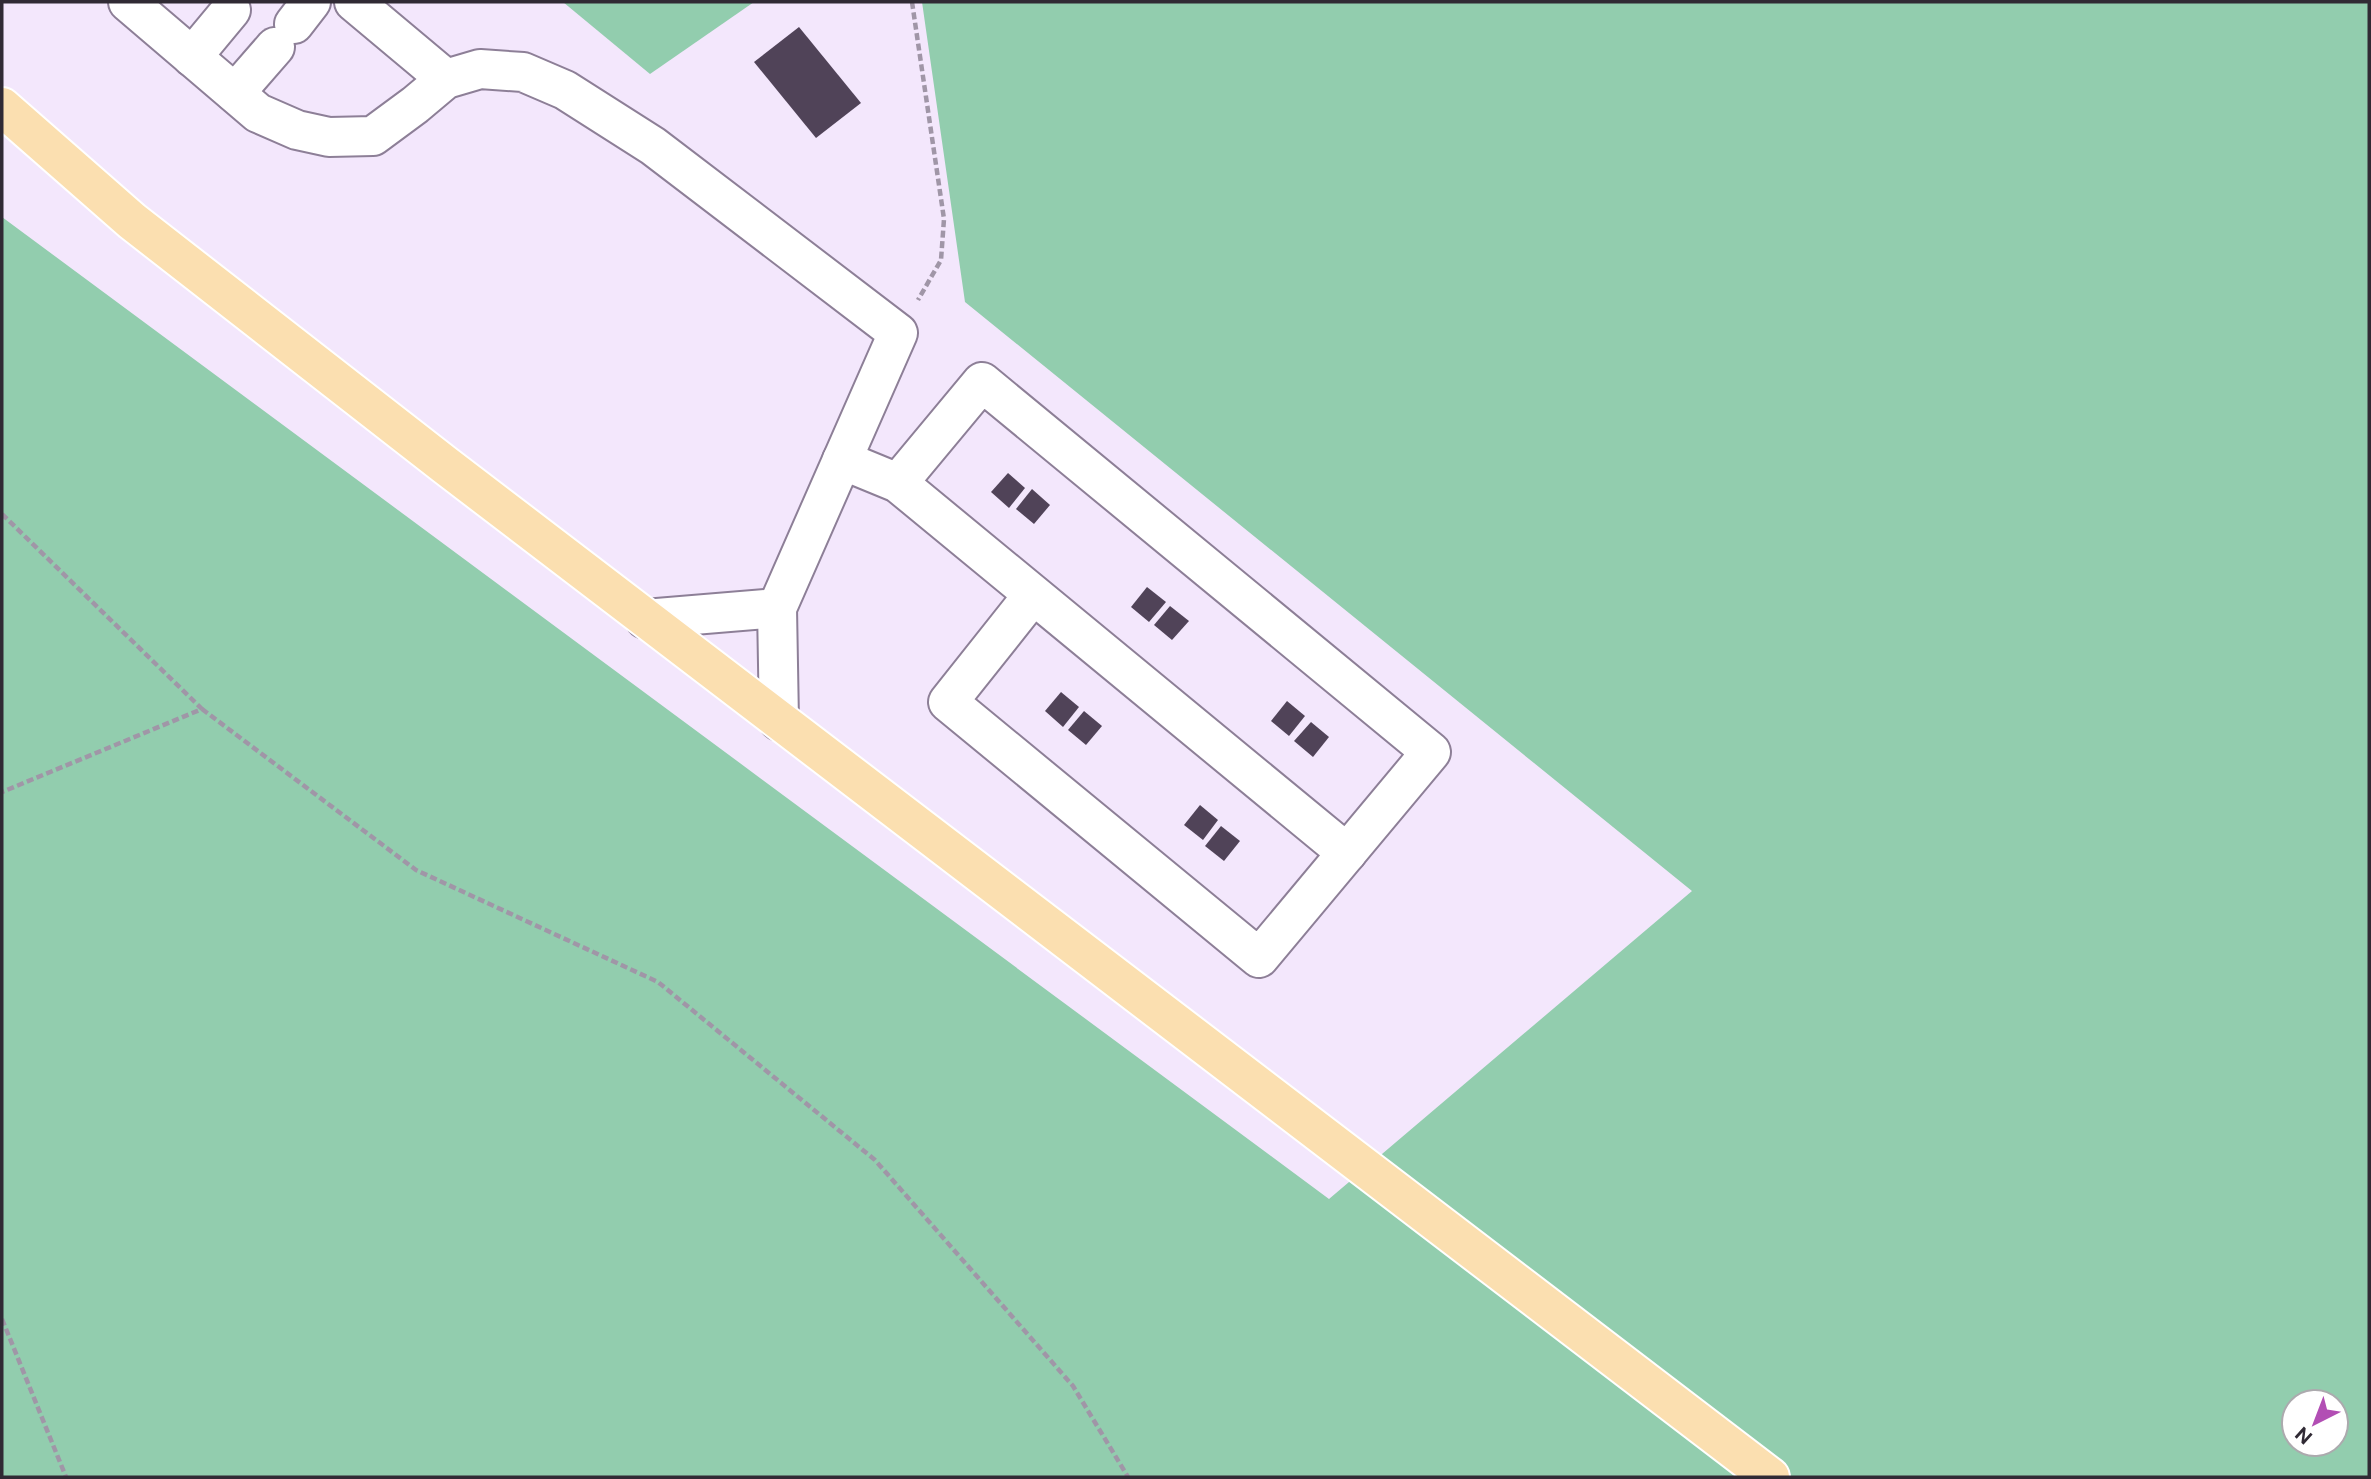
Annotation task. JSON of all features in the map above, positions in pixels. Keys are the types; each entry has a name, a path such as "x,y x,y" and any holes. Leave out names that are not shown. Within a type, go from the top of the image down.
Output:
{"main road":[{"path":"2,107 143,229 445,465 1770,1477"}],"lane":[{"path":"354,2 446,79"},
{"path":"147,8 192,57 258,113 297,130 329,136 373,136 446,79 480,69 523,72 565,90 653,146 898,333 777,608 779,721"},
{"path":"192,57 231,10"},
{"path":"236,93 293,24"},
{"path":"898,483 982,382 1431,752 1259,958 948,702 1033,595"},
{"path":"842,460 898,483 1347,853"},
{"path":"645,619 777,608"}],"path":[{"path":"898,333 941,260 944,219 912,2"},
{"path":"2,514 202,709 416,870 658,982 875,1160 1073,1386 1128,1477"},
{"path":"2,792 202,709"},
{"path":"2,1319 66,1477"}],"green space":[{"path":"563,2 754,2 650,74"},
{"path":"922,2 2369,2 2369,1477 2,1477 2,217 1329,1199 1692,891 965,302"}],"building":[{"path":"799,27 861,103 816,138 754,62"},
{"path":"1008,473 1025,488 1009,508 991,492"},
{"path":"1032,489 1050,505 1034,524 1016,509"},
{"path":"1147,587 1166,602 1149,622 1131,607"},
{"path":"1170,606 1189,621 1172,640 1154,625"},
{"path":"1061,692 1079,707 1063,727 1045,711"},
{"path":"1287,701 1305,716 1289,736 1271,721"},
{"path":"1084,711 1102,726 1086,745 1068,730"},
{"path":"1311,722 1329,737 1313,757 1294,741"},
{"path":"1200,805 1218,820 1203,840 1184,825"},
{"path":"1221,826 1240,841 1224,861 1205,846"}]}
